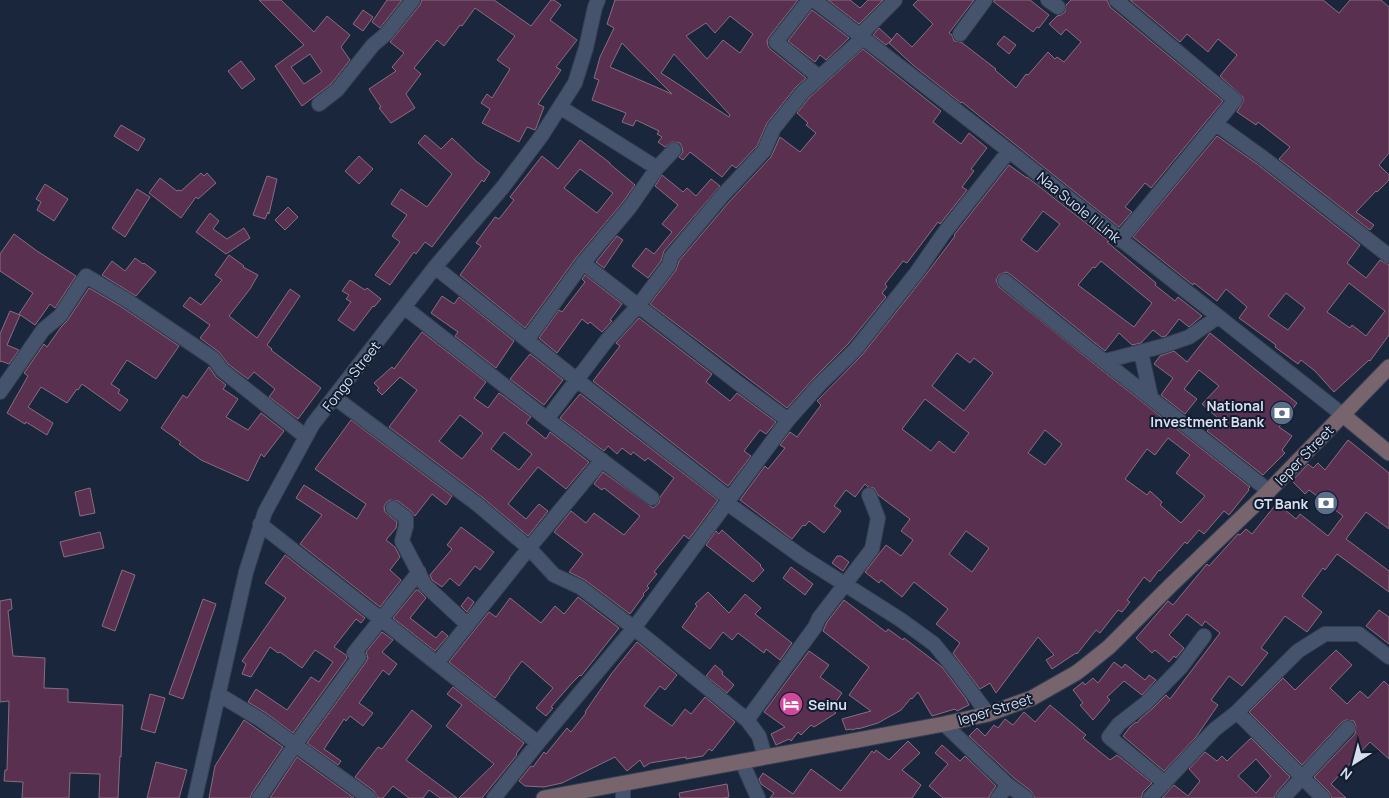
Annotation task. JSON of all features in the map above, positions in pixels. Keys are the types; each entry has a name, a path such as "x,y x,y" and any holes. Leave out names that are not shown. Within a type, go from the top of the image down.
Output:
{"street":[{"path":"319,104 337,90 373,45 386,34 413,0"},
{"name":"Fongo Street","path":"195,798 246,572 265,512 313,424 435,267 503,186 542,135 575,83 598,0"},
{"path":"809,0 776,42 819,78"},
{"name":"Naa Suole II Link","path":"814,0 1009,151 1343,416"},
{"path":"547,419 607,340 638,306 669,265 671,257 722,196 764,151 774,128 803,92 861,37 895,0"},
{"path":"960,34 985,0"},
{"path":"1116,0 1235,100 1120,240"},
{"path":"560,107 657,168"},
{"path":"1216,124 1262,157 1389,256"},
{"path":"527,340 583,263 630,207 657,168 674,150"},
{"path":"494,798 634,628 788,420 857,347 917,272 944,232 1009,151"},
{"path":"583,263 788,420"},
{"path":"435,267 728,501 802,557 901,620 934,644 988,714"},
{"path":"0,392 43,330 60,316 86,276 125,299 214,359 222,370 306,437"},
{"path":"1005,281 1269,491"},
{"path":"404,307 652,498"},
{"path":"1105,361 1163,346 1189,336 1218,317"},
{"path":"1141,352 1151,398"},
{"name":"Ieper Street","path":"544,798 623,791 765,757 988,714 1032,698 1076,674 1109,647 1269,491 1389,367"},
{"path":"334,397 477,504 529,548 554,575 580,587 634,628 747,720 759,736 765,757"},
{"path":"1343,416 1389,453"},
{"path":"437,663 602,460"},
{"path":"747,720 815,627 819,618 872,549 878,518 869,495"},
{"path":"393,508 406,518 402,541 425,586 468,625"},
{"path":"260,524 538,743"},
{"path":"258,798 359,657 354,653 419,572"},
{"path":"1150,798 1214,730 1237,712 1298,651 1324,634 1359,634 1389,657"},
{"path":"1165,783 1109,737 1119,724 1146,703 1181,667 1204,636"},
{"path":"218,694 261,720 369,798"},
{"path":"1237,712 1323,798"},
{"path":"944,724 1008,785 1026,798"},
{"path":"1282,798 1348,728"},
{"path":"742,762 758,798"},
{"path":"998,798 1008,785"}],"building":[{"path":"259,0 281,0 314,32 327,16 350,35 341,47 350,60 331,84 302,106 275,66 304,45","holes":["310,54 322,72 304,84 291,67"]},
{"path":"387,0 402,0 380,28 372,22"},
{"path":"422,0 494,0 531,26 551,0 561,5 550,20 577,40 556,67 561,70 538,104 544,107 535,130 527,127 519,142 482,123 490,109 481,103 487,94 492,98 510,69 497,60 515,36 475,8 444,46 437,40 414,68 421,74 406,94 415,108 391,123 379,108 381,107 369,89 396,71 392,67 404,53 390,42"},
{"path":"615,0 798,0 767,41 770,49 806,78 796,87 767,123 757,146 736,168 732,165 722,177 690,152 683,160 679,157 683,152 680,143 672,142 665,147 658,142 662,137 657,134 659,131 636,120 633,126 622,122 626,113 592,100 599,80 594,78 600,57 614,28 607,24","holes":["730,16 753,34 740,53 723,40 707,59 686,36 706,23 715,33","622,43 672,94 610,67","674,54 730,115 729,117 661,73"]},
{"path":"828,0 850,0 860,8 868,0 883,0 859,24"},
{"path":"918,0 974,0 949,33 954,41 961,42 996,69 1016,88 1026,74 1028,75 1048,52 1055,59 1057,57 1064,62 1081,42 1066,29 1061,35 1049,24 1057,16 1065,12 1066,5 1071,0 1107,0 1110,7 1223,101 1151,188 1145,183 1125,207 1132,212 1119,227 913,65 889,43 897,33 912,47 933,24 913,5"},
{"path":"994,0 1030,0 1049,15 1039,28 1037,27 1033,32 994,2"},
{"path":"1130,0 1323,0 1339,13 1350,0 1381,0 1389,7 1389,153 1379,165 1389,175 1389,180 1356,212 1374,225 1370,230 1279,159 1290,147 1258,122 1256,125 1237,112 1243,102 1243,97 1220,76 1237,55 1218,39 1208,52 1187,34 1180,42"},
{"path":"363,10 373,17 363,31 353,24"},
{"path":"812,10 849,38 826,60 820,55 815,62 788,41"},
{"path":"879,28 892,40 886,45 873,35"},
{"path":"1004,36 1016,45 1009,54 997,44"},
{"path":"863,49 941,111 933,122 961,144 969,133 987,148 971,169 974,171 962,187 967,190 940,224 938,222 907,263 903,261 885,284 887,287 882,293 886,297 848,344 787,408 650,304 676,270 679,261 729,202 771,157 780,137 800,152 816,133 806,125 808,123 797,113 809,98"},
{"path":"241,61 255,79 242,89 228,71"},
{"path":"121,125 145,139 138,151 114,136"},
{"path":"425,135 441,149 452,138 490,172 432,247 425,242 416,254 414,252 390,285 375,275 400,242 392,236 407,215 391,204 401,189 427,207 452,174 418,143"},
{"path":"1217,136 1257,164 1360,245 1347,263 1366,278 1380,260 1389,265 1389,335 1370,361 1334,392 1315,371 1301,360 1298,364 1239,318 1247,307 1226,289 1217,301 1194,283 1193,285 1133,237","holes":["1349,283 1385,311 1366,336 1352,325 1350,328 1327,312","1286,293 1305,308 1288,330 1268,316"]},
{"path":"580,140 635,185 576,258 525,328 460,275 481,246 476,243 495,217 499,219 514,200 510,197 542,156 558,169","holes":["580,169 613,193 597,213 564,188"]},
{"path":"359,156 373,169 359,184 345,171"},
{"path":"1009,165 1109,241 1107,242 1175,301 1178,297 1202,316 1189,327 1179,319 1166,336 1162,337 1153,330 1141,343 1132,345 1119,333 1105,351 1010,274 1006,272 999,275 996,280 999,287 1250,487 1229,515 1224,511 1204,534 1199,530 1187,544 1185,542 1150,582 1144,577 1127,600 1130,602 1122,612 1118,610 1100,633 1096,630 1077,654 1052,669 1046,660 1054,655 1038,637 996,693 990,683 980,689 953,653 960,643 936,624 948,609 914,582 902,597 881,580 879,583 865,572 886,545 901,556 913,540 901,531 910,519 878,495 874,488 868,487 865,484 855,497 846,490 834,506 841,511 824,533 809,521 805,526 803,525 792,539 740,500 765,466 768,469 785,448 780,445 790,432 797,437 821,405 817,401 862,355 924,277","holes":["1043,211 1060,224 1037,252 1021,240","1101,261 1152,303 1134,327 1078,285 1093,267 1095,268","957,353 970,363 974,358 993,373 964,411 932,386","925,399 969,433 954,453 939,441 931,451 902,429","1045,430 1062,444 1045,465 1028,453","1168,438 1190,455 1176,473 1205,496 1181,523 1160,505 1162,502 1150,491 1147,495 1125,479 1147,449 1155,455","966,531 989,548 972,572 949,554"]},
{"path":"201,173 204,176 207,173 216,183 198,199 196,197 181,218 149,193 160,178 177,191 181,191"},
{"path":"662,175 683,192 687,188 696,196 711,179 720,186 664,251 661,261 648,278 632,266 646,248 654,254 672,232 662,224 678,205 655,186"},
{"path":"267,176 277,179 269,214 268,212 265,219 253,215"},
{"path":"45,184 68,199 54,221 37,210 41,202 36,199"},
{"path":"137,189 150,197 125,237 112,228"},
{"path":"288,207 298,217 285,230 275,220"},
{"path":"210,213 219,221 213,229 227,239 244,228 250,238 226,254 196,232"},
{"path":"14,234 76,276 55,308 50,304 35,325 19,314 33,293 0,271 0,254"},
{"path":"617,236 623,240 604,268 596,262"},
{"path":"229,255 243,267 258,275 250,289 229,316 257,338 290,289 300,296 267,345 321,388 298,419 269,397 275,389 254,372 248,379 228,364 219,352 200,338 210,325 183,306 190,297 201,305 222,280 215,275"},
{"path":"135,258 156,272 136,296 102,275 112,261 125,271"},
{"path":"585,275 622,304 610,320 612,321 602,332 590,322 588,324 582,319 557,353 539,338 559,310 562,312 585,282 582,279"},
{"path":"350,280 365,290 367,288 381,299 373,306 354,331 338,320 351,302 346,299 349,295 342,291"},
{"path":"89,288 120,306 179,346 156,379 127,360 111,384 120,390 118,393 128,400 120,411 82,384 67,403 41,387 28,407 53,423 47,435 7,413 28,376 24,373 44,344 47,347 67,321"},
{"path":"442,296 454,304 459,297 514,341 496,368 455,336 458,332 431,313"},
{"path":"10,311 20,315 7,345 19,350 9,364 0,362 0,334"},
{"path":"639,318 712,374 706,382 730,401 737,393 776,422 766,434 760,430 744,451 751,456 728,486 593,381 620,346 616,343"},
{"path":"422,332 486,382 474,398 488,408 499,393 531,417 526,423 546,439 550,432 589,462 566,489 538,467 508,504 526,519 539,504 548,511 528,536 482,497 389,427 417,390 400,377 382,395 374,383 392,367 394,369","holes":["460,415 483,433 462,459 439,441","504,432 532,454 519,470 491,449"]},
{"path":"1210,333 1297,403 1279,427 1292,436 1282,450 1285,453 1263,475 1207,431 1218,418 1202,404 1219,386 1199,370 1184,389 1197,399 1185,414 1161,395 1173,378 1154,364 1160,356 1174,351 1187,362"},
{"path":"530,354 563,380 544,405 510,379"},
{"path":"209,367 216,377 226,385 223,389 238,399 226,417 248,430 261,413 284,431 264,457 261,454 248,481 201,460 179,444 181,442 161,428 183,395 187,398"},
{"path":"580,394 718,500 689,539 684,535 654,572 657,574 647,586 649,588 630,614 585,580 569,572 583,554 554,532 571,511 586,523 594,513 624,535 640,516 604,488 602,490 594,484 603,472 653,508 659,503 660,497 674,478 648,458 645,461 633,452 631,455 622,448 617,454 608,446 604,451 560,418"},
{"path":"351,420 452,496 446,505 432,494 415,516 398,501 390,500 386,503 384,507 385,512 397,522 396,528 386,540 395,547 400,557 390,570 401,580 380,607 300,544 322,515 296,498 304,485 357,519 366,504 315,469"},
{"path":"1348,440 1389,473 1389,529 1366,512 1346,539 1389,571 1389,592 1337,554 1325,570 1323,568 1302,596 1322,612 1307,632 1285,616 1261,648 1268,653 1242,686 1229,676 1211,700 1218,705 1196,737 1164,771 1123,736 1130,727 1137,723 1166,695 1170,699 1220,633 1205,621 1202,626 1187,614 1169,635 1184,648 1176,658 1174,656 1169,662 1155,650 1152,653 1136,638 1168,601 1173,605 1207,564 1209,566 1238,534 1240,535 1246,529 1252,534 1277,503 1296,519 1300,514 1328,536 1343,516 1309,490 1305,494 1292,481 1308,464 1313,468 1318,463 1325,470"},
{"path":"90,488 95,513 80,516 75,492"},
{"path":"461,527 494,552 480,570 475,566 459,586 450,578 442,587 432,580 430,575 452,549 447,545"},
{"path":"722,530 761,565 764,570 753,582 706,545 716,531 719,534"},
{"path":"100,532 104,548 64,557 60,542"},
{"path":"285,555 365,618 361,623 356,619 334,647 346,655 347,658 293,733 248,702 256,689 287,710 311,677 319,682 333,662 315,650 302,668 270,647 251,677 242,674 246,664 242,661 286,598 265,583"},
{"path":"837,556 841,556 849,562 843,571 832,563"},
{"path":"791,567 813,584 805,595 783,578"},
{"path":"122,570 135,575 115,631 102,626"},
{"path":"416,590 426,598 410,618 436,638 442,631 448,636 435,651 393,618"},
{"path":"708,592 729,613 745,594 761,608 755,614 792,643 780,660 766,649 764,653 738,633 732,640 723,632 710,649 682,627 697,606 695,604"},
{"path":"468,597 474,602 467,612 461,606"},
{"path":"578,597 619,628 581,676 572,683 551,707 553,708 546,716 536,708 553,688 522,661 495,698 449,662 489,612 496,617 510,598 541,623 555,606 564,614"},
{"path":"11,599 12,609 8,611 13,656 45,658 44,688 68,689 68,702 123,705 118,798 99,798 100,774 70,773 69,798 22,798 23,782 4,781 5,770 7,770 9,701 0,702 0,601"},
{"path":"203,599 216,604 183,699 169,694"},
{"path":"844,600 886,632 888,629 903,640 904,638 942,667 969,705 957,711 955,709 932,716 918,692 901,710 878,723 858,729 846,730 842,719 871,711 849,695 869,667 823,631 827,622"},
{"path":"1379,610 1389,617 1389,644 1366,626"},
{"path":"382,632 393,640 382,652 397,664 389,675 383,670 359,703 373,713 363,726 350,716 346,721 344,719 324,749 341,761 338,765 307,743 366,662 368,658 366,652"},
{"path":"637,642 677,675 665,690 660,686 644,706 672,726 685,709 691,714 705,697 735,722 712,751 709,749 703,756 650,763 644,767 640,760 627,771 615,757 562,783 544,787 525,786 519,781 544,752 546,754 567,728 571,732 612,673"},
{"path":"1336,650 1352,665 1330,688 1347,704 1360,691 1368,698 1384,681 1389,686 1389,759 1370,742 1331,784 1346,798 1332,798 1329,792 1314,777 1355,734 1356,726 1354,721 1346,720 1342,722 1302,765 1249,712 1283,678 1295,690"},
{"path":"809,651 829,665 820,677 842,693 831,709 836,713 814,727 811,725 801,735 798,732 791,741 789,739 776,745 771,734 785,727 764,712"},
{"path":"1114,662 1122,668 1125,664 1145,680 1149,675 1156,680 1142,695 1124,681 1107,697 1110,700 1093,720 1080,705 1083,703 1073,690 1083,682 1085,685 1093,678 1098,683"},
{"path":"715,665 734,685 727,693 706,676"},
{"path":"453,687 524,743 517,755 482,798 459,798 494,764 446,726 462,705 447,694"},
{"path":"150,694 165,698 155,733 141,729"},
{"path":"1050,705 1086,735 1083,738 1110,760 1117,755 1152,783 1143,792 1141,798 1035,798 1031,791 1014,778 969,736 977,728 985,736 994,725 998,728 1005,719 1013,725 1024,712 1035,722"},
{"path":"412,710 432,726 406,760 457,798 440,798 429,790 423,798 409,798 393,786 383,798 378,798 374,791 355,777 378,747 382,749"},
{"path":"244,720 283,747 250,798 209,798 215,766"},
{"path":"1251,738 1290,777 1274,798 1162,798 1174,785 1188,796 1200,781 1189,769 1205,752 1217,761 1222,756 1227,761","holes":["1256,759 1271,776 1256,793 1238,776"]},
{"path":"908,741 920,753 902,770 921,785 912,798 770,798 774,793 761,784 759,779 763,773 793,794 811,769 841,791 872,751 874,753 876,750 889,760"},
{"path":"942,745 960,761 965,756 996,786 989,798 943,798 929,786 948,764 935,753"},
{"path":"297,757 354,798 270,798"},
{"path":"156,762 187,770 179,798 147,798"},
{"path":"727,784 729,797 680,798 679,793"}],"place":[{"name":"National Investment Bank","path":"1282,413"},
{"name":"GT Bank","path":"1326,503"},
{"name":"Seinu","path":"791,704"}]}
